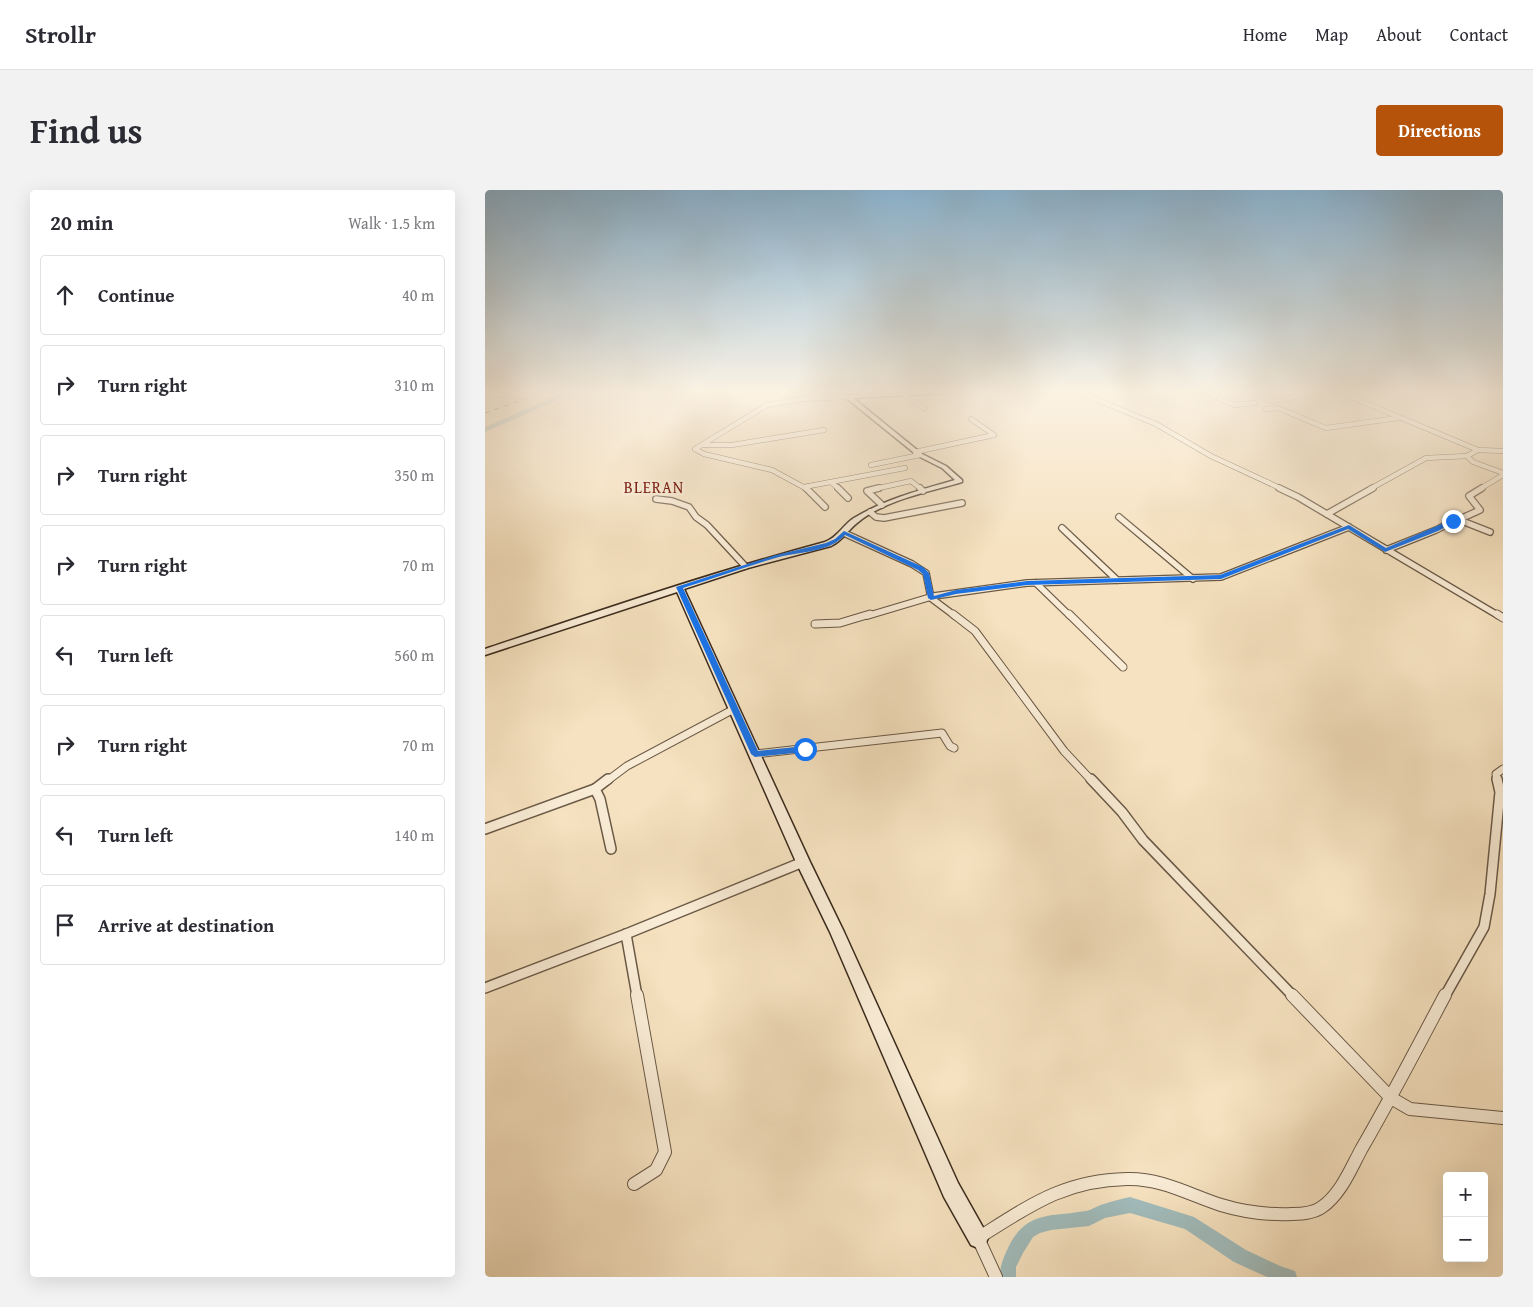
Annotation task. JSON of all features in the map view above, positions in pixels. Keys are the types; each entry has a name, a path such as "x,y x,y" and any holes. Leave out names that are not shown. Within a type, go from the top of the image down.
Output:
{"street":[{"path":"747,443 733,445 700,444 695,450 696,452 772,470 804,487 825,507"},
{"path":"485,652 745,566 828,544 837,540 854,521 882,505 961,481 944,467 917,453 904,443"},
{"path":"871,465 960,443"},
{"path":"1188,443 1211,456 1298,497 1503,618"},
{"path":"1460,443 1478,450"},
{"path":"1327,514 1425,458 1437,455 1467,456 1478,450 1503,444"},
{"path":"1487,448 1503,451"},
{"path":"1467,456 1473,462 1503,474"},
{"path":"804,487 905,468"},
{"path":"1385,550 1480,510 1469,496 1503,474"},
{"path":"882,505 867,491 911,481 923,491"},
{"path":"832,482 849,498"},
{"path":"656,499 672,501 689,507 696,517 707,525 745,566"},
{"path":"870,512 876,517 884,518 963,503"},
{"path":"1119,517 1193,579"},
{"path":"1460,519 1490,532"},
{"path":"815,624 846,622 885,609 956,592 1036,582 1193,579 1229,575 1349,527"},
{"path":"1062,528 1117,580"},
{"path":"844,533 921,568 926,573 931,598 975,631 1064,751 1123,812 1143,840 1391,1098 1410,1109 1503,1118"},
{"path":"1036,582 1123,667"},
{"path":"679,587 803,862 837,932 951,1190 978,1238 996,1277"},
{"path":"485,829 595,789 627,766 734,709"},
{"path":"755,754 942,733 950,746 954,748"},
{"path":"978,1238 1036,1201 1060,1191 1107,1181 1128,1179 1151,1179 1212,1202 1251,1212 1307,1213 1319,1208 1338,1190 1391,1098 1453,978 1484,927 1490,894 1500,792 1496,774 1503,769"},
{"path":"595,789 600,799 611,849"},
{"path":"485,988 626,934 803,862"},
{"path":"626,934 665,1152 656,1170 635,1184"}],"waterway":[{"path":"1008,1277 1008,1266 1017,1247 1028,1232 1036,1227 1051,1222 1089,1218 1104,1211 1130,1205 1189,1222 1240,1256 1278,1274 1289,1277"}],"district":[{"name":"BLERAN","path":"654,487"}],"route":[{"path":"805,749 755,754 679,587 778,556 828,544 837,540 844,533 921,568 926,573 931,598 956,592 1027,583 1221,577 1349,527 1385,550 1436,530 1453,521"}]}
